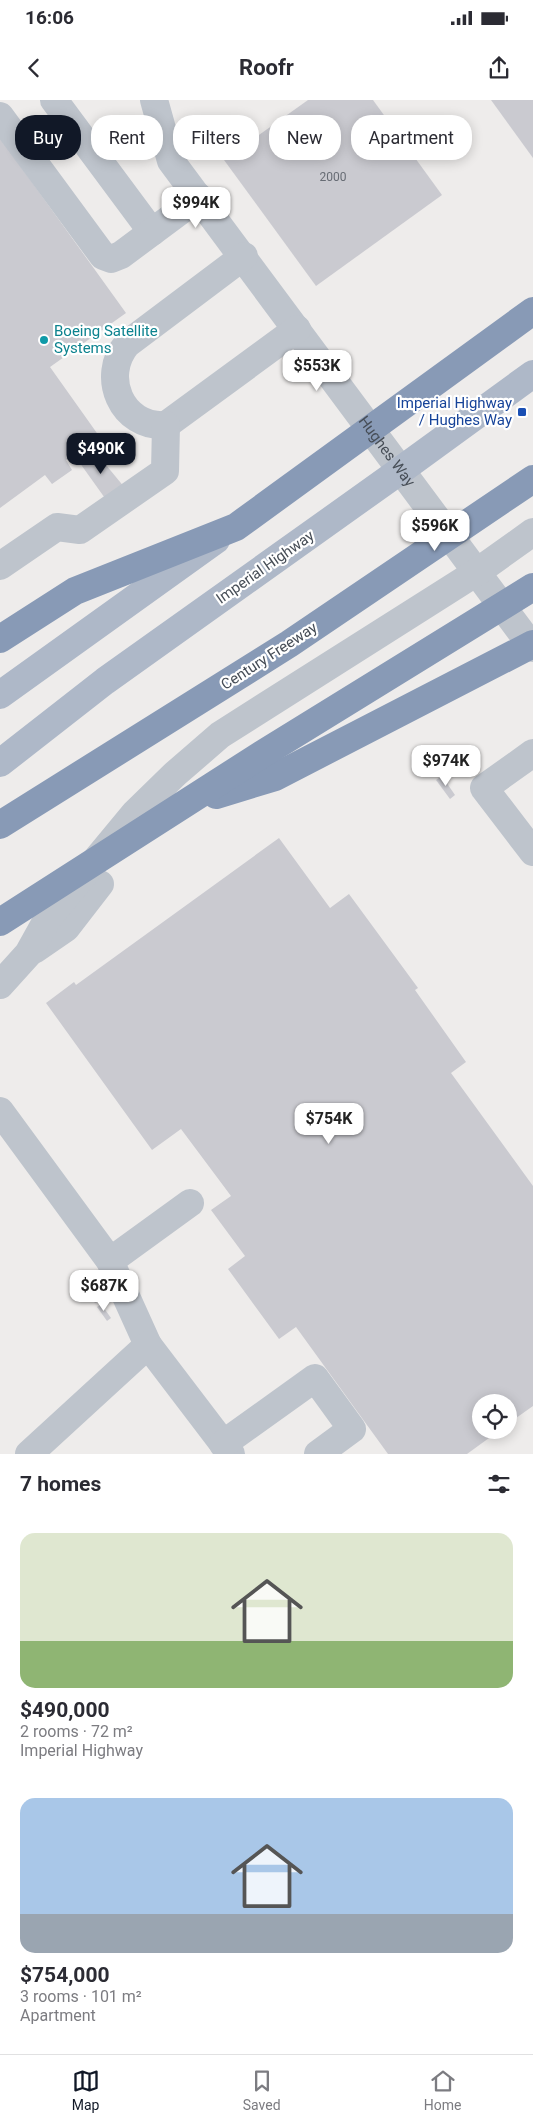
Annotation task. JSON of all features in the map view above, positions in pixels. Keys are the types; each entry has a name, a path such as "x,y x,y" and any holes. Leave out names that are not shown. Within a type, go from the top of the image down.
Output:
{"highway":[{"path":"0,638 75,591 236,527 533,311"},
{"name":"Century Freeway","path":"0,825 289,644 533,479"},
{"path":"0,922 181,806 533,587"},
{"path":"181,806 275,777 533,644"}],"main road":[{"name":"Imperial Highway","path":"0,764 105,681 533,374"},
{"path":"0,695 236,527"}],"street":[{"path":"54,100 152,232"},
{"name":"Hughes Way","path":"154,100 171,161 244,256 533,648"},
{"path":"0,116 103,256 111,259 121,255 199,197"},
{"path":"244,256 128,344 121,352 114,378 120,400 132,415 140,420 150,424 166,424 297,329"},
{"path":"0,566 57,527 80,530 164,471 166,424"},
{"path":"477,572 533,525"},
{"path":"0,985 28,954 48,918 135,813 175,774 220,735 477,572 533,532"},
{"path":"533,753 484,788 533,852"},
{"path":"0,1111 110,1261 148,1345 227,1449 315,1378 352,1429 318,1454"},
{"path":"110,1261 190,1203"},
{"path":"29,1454 148,1345"}],"building":[{"path":"308,100 373,100 384,115 351,115 351,160 417,160 442,195 316,286 224,160 259,160 259,135 269,128 269,160 341,160 341,115 287,115"},
{"path":"491,100 533,100 533,158"},
{"name":"Boeing Satellite Systems","path":"0,138 126,313 50,367 99,436 66,460 72,470 52,484 45,475 0,508"},
{"path":"92,448 125,488 107,501 77,459"},
{"path":"442,776 455,795 450,799 436,780"},
{"path":"279,838 330,908 349,894 418,988 415,990 466,1062 451,1073 533,1186 533,1406 517,1417 517,1394 472,1394 472,1439 488,1439 467,1454 388,1454 296,1327 279,1339 228,1269 245,1256 211,1210 231,1196 181,1129 152,1150 46,1003 74,982 76,985"},
{"path":"85,1281 99,1301 95,1303 81,1284"},
{"path":"101,1304 111,1318 107,1321 97,1307"}],"place":[{"name":"Boeing Satellite Systems","path":"44,340"},
{"name":"Imperial Highway / Hughes Way","path":"522,412"}]}
